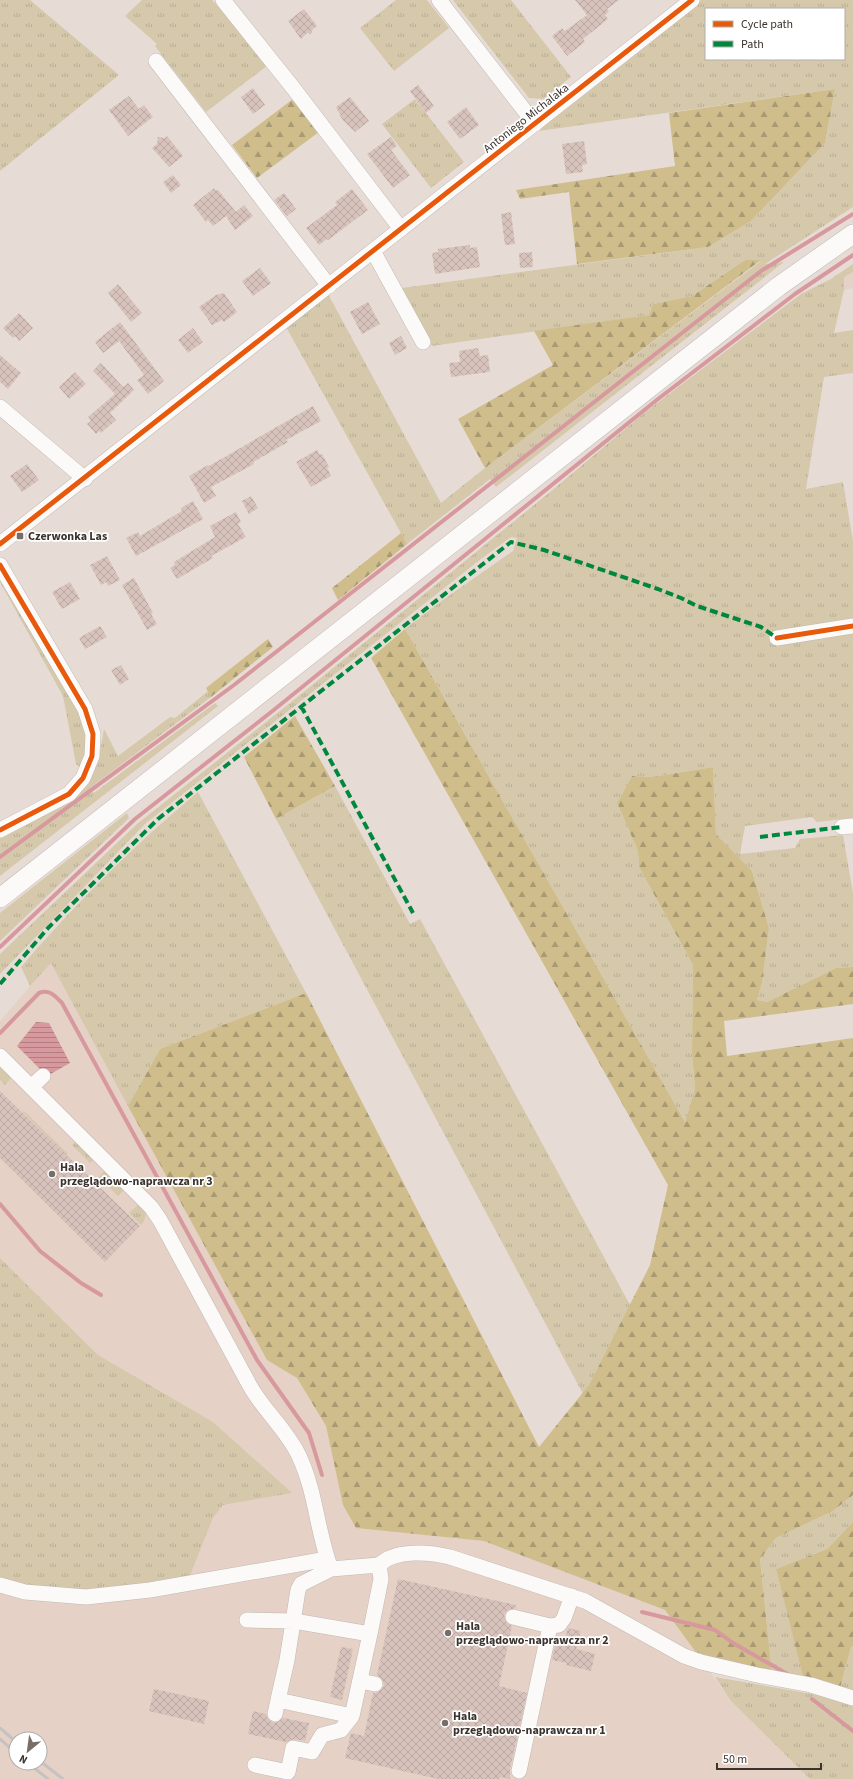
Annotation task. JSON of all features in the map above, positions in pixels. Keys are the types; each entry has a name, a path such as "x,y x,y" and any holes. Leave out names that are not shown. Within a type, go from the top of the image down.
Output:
{"main road":[{"path":"0,898 773,290 853,234"}],"street":[{"path":"223,0 299,95 401,229"},
{"path":"439,0 535,124"},
{"name":"Antoniego Michalaka","path":"0,544 692,0"},
{"path":"156,61 329,286"},
{"path":"373,251 423,342"},
{"path":"0,407 85,478"},
{"path":"0,564 85,709 93,734 92,756 83,778 69,794 0,830"},
{"path":"777,638 853,626"},
{"path":"0,1056 137,1191 160,1220 257,1399 285,1434 299,1456 309,1482 329,1564"},
{"path":"31,1087 43,1076"},
{"path":"255,1765 288,1772 293,1748 312,1752 322,1735 340,1730 352,1716 381,1580 379,1565 384,1559 391,1556 420,1553 450,1557 572,1596 603,1610 684,1656 701,1662 811,1685 853,1698"},
{"path":"329,1564 300,1584 287,1660 276,1707 352,1716"},
{"path":"0,1585 25,1592 86,1597 150,1590 329,1564 379,1565"},
{"path":"514,1617 550,1626 561,1624 572,1596"},
{"path":"247,1620 294,1621 370,1634"},
{"path":"519,1771 550,1626"},
{"path":"360,1681 375,1684"}],"shaded area":[{"path":"853,272 853,288 844,290 844,277"},
{"path":"51,962 267,1360 297,1378 326,1426 343,1505 356,1528 484,1541 665,1610 731,1701 810,1779 0,1779 0,1579 187,1580 213,1518 223,1505 291,1493 213,1422 98,1355 0,1258 0,1021"},
{"path":"36,1022 49,1023 70,1063 47,1076 17,1046"}],"green space":[{"path":"0,0 30,0 119,75 0,171"},
{"path":"142,0 212,0 231,19 267,66 206,112 155,46 157,44 125,16"},
{"path":"396,0 427,0 449,28 394,71 360,28"},
{"path":"453,0 511,0 571,77 543,99 529,98"},
{"path":"701,0 853,0 853,207 765,264 784,262 496,487 490,479 407,544 286,327 328,294 441,503 485,468 761,261 745,260 692,296 653,304 649,315 432,346 402,288 708,247 751,221 825,143 835,89 532,132"},
{"path":"835,89 825,143 751,221 708,247 577,264 569,192 520,199 516,190 675,166 669,113"},
{"path":"293,99 319,132 257,178 232,145"},
{"path":"415,99 464,162 431,188 382,124"},
{"path":"745,260 761,260 485,468 458,419 553,365 534,331 649,315 653,304 692,296"},
{"path":"853,264 853,272 844,277 844,290 834,333 853,330 853,373 824,377 806,489 843,482 853,541 853,619 777,631 853,631 853,818 817,822 812,817 745,826 740,854 795,848 800,839 843,835 853,893 853,967 836,968 767,1002 757,1000 762,983 769,928 752,871 716,834 713,767 653,777 632,776 617,803 638,851 639,867 693,965 692,1052 695,1089 685,1122 405,629 440,602 513,551 517,538 511,537 481,559 146,823 0,974 0,954 137,824 290,703 555,488 644,413 801,294 831,279"},
{"path":"401,533 407,544 338,600 332,588"},
{"path":"0,574 77,708 88,741 83,770 76,764 63,696 0,582"},
{"path":"405,629 685,1122 695,1089 692,1052 693,965 639,867 638,851 617,803 632,776 653,777 713,767 716,834 752,871 769,928 762,983 757,1000 767,1002 836,968 853,967 853,1004 724,1021 727,1056 853,1038 853,1495 833,1511 776,1538 760,1559 772,1674 700,1658 665,1610 484,1541 356,1528 343,1505 326,1426 297,1378 267,1360 128,1106 160,1049 306,993 539,1447 589,1385 650,1265 668,1185 371,658"},
{"path":"268,639 273,647 211,697 206,688"},
{"path":"208,691 211,697 90,788 94,793 215,703 218,706 0,876 0,835 87,784 99,758 104,729 118,756 170,717 175,718"},
{"path":"295,716 335,786 276,819 244,757"},
{"path":"335,786 410,924 420,919 630,1305 583,1394 276,819"},
{"path":"198,792 306,993 160,1049 128,1106 51,963 30,986 21,967 62,921 128,854"},
{"path":"127,813 129,818 0,941 0,913"},
{"path":"0,1067 12,1077 5,1085 0,1080"},
{"path":"24,1111 68,1154 66,1155 23,1112"},
{"path":"77,1140 95,1159 90,1163 72,1145"},
{"path":"105,1170 124,1190 118,1196 99,1177"},
{"path":"138,1205 146,1214 141,1225 129,1213"},
{"path":"0,1258 98,1355 213,1422 292,1493 223,1505 213,1518 188,1580 75,1590 39,1588 0,1579"},
{"path":"853,1495 853,1522 827,1549 776,1569 803,1677 772,1674 760,1559 776,1538 833,1511"},
{"path":"853,1522 853,1646 851,1647 840,1688 803,1677 776,1569 827,1549"},
{"path":"853,1646 853,1693 840,1688 851,1647"},
{"path":"715,1677 823,1696 853,1705 853,1779 810,1779 731,1701"}],"building":[{"path":"575,0 619,0 607,9 609,11 605,15 608,19 583,39 585,42 567,56 552,36 562,28 565,31 587,15"},
{"path":"304,9 317,26 312,30 311,34 307,33 301,39 288,21"},
{"path":"418,85 434,106 426,113 410,91"},
{"path":"253,88 265,105 253,114 241,97"},
{"path":"129,96 139,109 144,105 153,117 128,136 109,110"},
{"path":"350,97 369,121 355,132 342,119 336,107"},
{"path":"466,107 479,125 460,139 447,122"},
{"path":"167,136 183,156 169,167 152,148 157,144 158,137 165,138"},
{"path":"391,137 397,146 391,150 410,175 393,188 367,154"},
{"path":"584,141 587,164 582,165 583,172 566,174 562,144"},
{"path":"173,175 181,185 171,193 163,182"},
{"path":"214,188 216,191 218,190 236,212 244,205 253,216 235,230 226,216 213,226 208,220 206,222 193,205"},
{"path":"352,189 368,210 319,245 306,228 337,205 335,202"},
{"path":"284,193 296,209 287,216 274,200"},
{"path":"511,212 515,244 505,245 501,214"},
{"path":"470,245 470,248 477,247 480,267 435,274 432,253 438,252 438,249"},
{"path":"532,252 533,267 520,268 519,253"},
{"path":"260,268 271,283 253,296 242,281"},
{"path":"118,284 142,313 131,322 108,293"},
{"path":"224,293 237,312 224,322 222,320 212,325 199,307 216,295"},
{"path":"368,302 380,324 362,334 350,312"},
{"path":"19,313 33,328 19,341 15,336 13,338 3,328"},
{"path":"120,322 164,381 148,394 137,380 144,375 119,341 103,353 95,342"},
{"path":"193,328 203,342 188,353 178,340"},
{"path":"401,336 407,348 395,355 389,343"},
{"path":"478,348 480,356 488,355 490,372 451,377 449,363 460,362 459,351"},
{"path":"0,355 21,373 8,389 0,382"},
{"path":"101,363 123,387 128,383 134,390 110,413 116,420 101,433 99,431 96,434 87,424 91,421 88,417 115,394 93,371"},
{"path":"75,372 86,384 69,399 59,387"},
{"path":"313,406 321,421 286,440 288,442 253,462 254,464 211,487 216,496 204,503 189,476"},
{"path":"317,450 320,455 322,454 329,467 327,468 331,476 311,487 296,462"},
{"path":"27,464 39,480 22,492 10,476"},
{"path":"251,496 258,508 249,514 242,501"},
{"path":"193,501 203,519 136,556 126,538 138,532 140,536 182,511 181,508"},
{"path":"236,512 241,522 238,524 246,537 211,556 213,558 177,579 170,568 175,565 174,562 215,537 210,526"},
{"path":"107,556 120,580 108,586 106,582 101,585 90,565"},
{"path":"134,578 153,613 151,614 157,624 147,630 122,585"},
{"path":"70,582 80,599 62,609 52,592"},
{"path":"100,626 107,637 85,649 79,638"},
{"path":"121,665 129,679 120,685 111,670"},
{"name":"Hala przeglądowo-naprawcza nr 3","path":"0,1091 140,1226 105,1262 0,1158"},
{"path":"398,1579 516,1605 516,1608 507,1611 504,1615 507,1623 512,1626 499,1686 527,1693 510,1769 510,1779 500,1777 500,1779 438,1779 345,1758 351,1733 364,1736 373,1693 378,1692 384,1686 383,1681 377,1675"},
{"path":"568,1628 581,1631 576,1649 595,1654 591,1671 552,1660 555,1645 563,1646"},
{"path":"341,1647 353,1649 342,1700 330,1697"},
{"path":"154,1689 209,1701 204,1724 149,1711"},
{"path":"253,1711 266,1714 269,1720 273,1723 278,1722 283,1718 309,1723 305,1741 294,1739 286,1742 248,1734"}],"waterway":[{"path":"0,857 234,685 761,271 853,214"},
{"path":"0,947 135,819 275,709 658,399 795,294 853,255"},
{"path":"0,1033 39,993 49,993 55,996 62,1003 257,1360 309,1433 322,1475"},
{"path":"0,1204 40,1251 81,1283 101,1295"},
{"path":"642,1612 715,1630 733,1643 789,1675"},
{"path":"812,1699 853,1731"}],"railway":[{"path":"0,1728 8,1735"},
{"path":"0,1739 8,1746"},
{"path":"48,1767 63,1779"},
{"path":"38,1771 48,1779"}],"marked path":[{"path":"0,984 48,928 158,819 511,542 544,550 658,589 697,606 761,627 777,638"},
{"path":"301,706 413,913"},
{"path":"760,837 842,827"}],"cycle path":[{"path":"0,544 692,0"},
{"path":"0,565 85,709 93,734 92,756 83,778 69,794 0,830"},
{"path":"777,638 853,626"}],"place":[{"name":"Czerwonka Las","path":"20,536"},
{"name":"Hala przeglądowo-naprawcza nr 3","path":"52,1174"},
{"name":"Hala przeglądowo-naprawcza nr 2","path":"448,1633"},
{"name":"Hala przeglądowo-naprawcza nr 1","path":"445,1723"}]}
